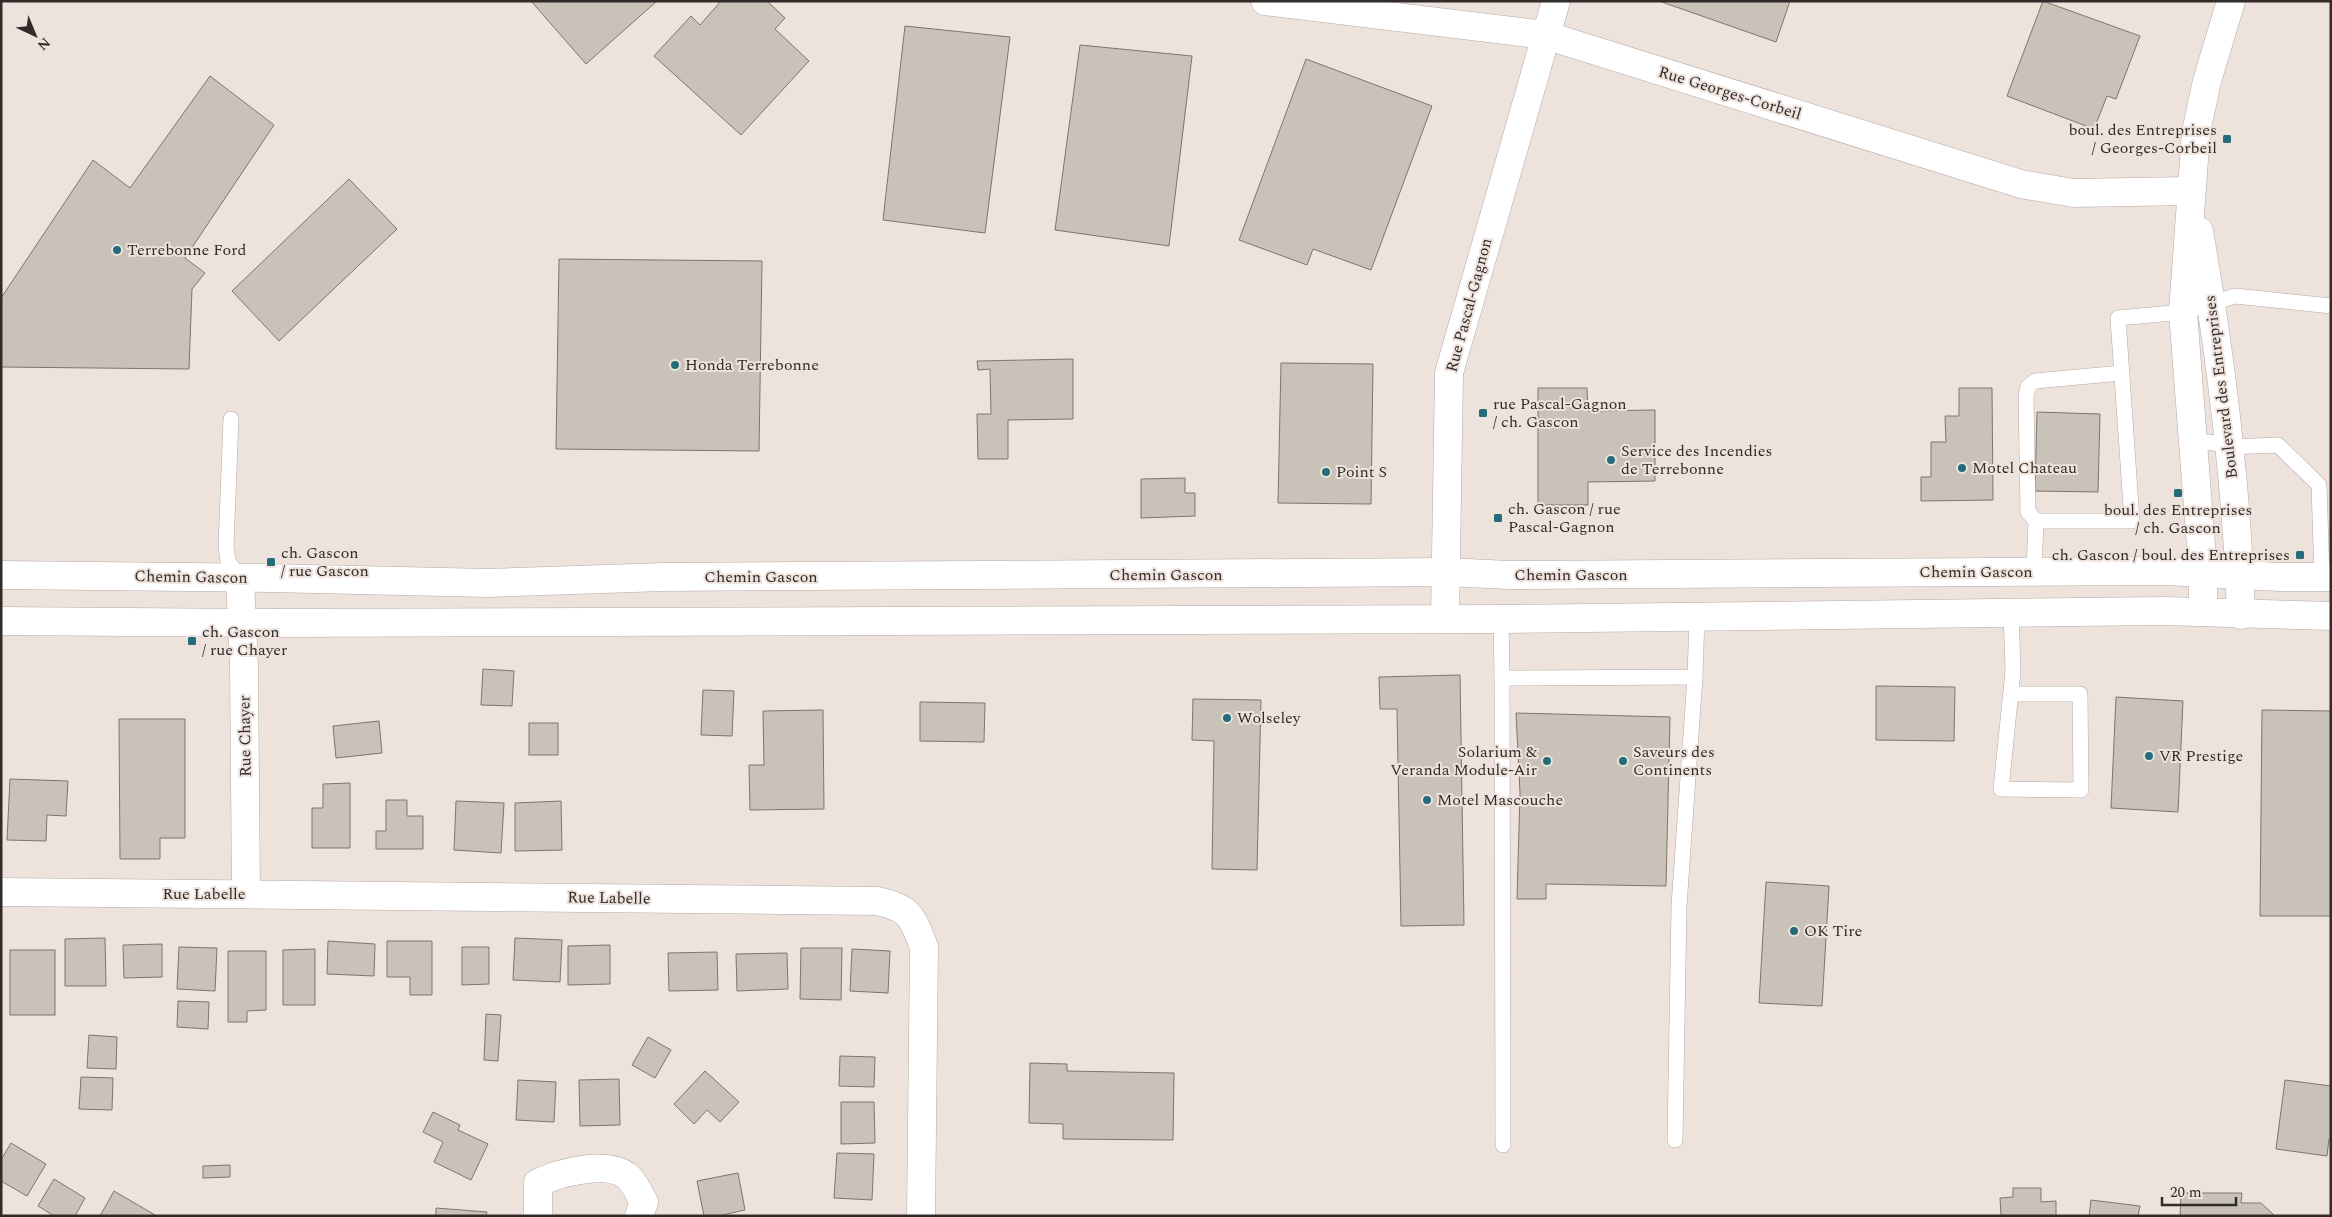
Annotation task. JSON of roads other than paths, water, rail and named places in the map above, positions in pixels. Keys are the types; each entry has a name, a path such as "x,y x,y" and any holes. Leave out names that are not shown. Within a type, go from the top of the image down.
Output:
{"main road":[{"name":"Rue Georges-Corbeil","path":"1265,1 1545,35 2021,184 2073,193 2192,190"},
{"name":"Rue Pascal-Gagnon","path":"1445,618 1449,373 1556,1"},
{"name":"Boulevard des Entreprises","path":"2203,612 2203,572 2183,312 2193,158 2201,106 2214,54 2231,1"},
{"name":"Boulevard des Entreprises","path":"2192,190 2218,338 2240,574 2240,615"},
{"name":"Chemin Gascon","path":"1,575 487,583 663,577 1447,572 1519,575 2203,572 2326,577"},
{"name":"Rue Chayer","path":"240,578 244,666 246,894"},
{"path":"1,621 1501,619 2165,610 2240,615 2331,616"},
{"name":"Rue Labelle","path":"1,892 876,901 896,905 914,919 924,947 921,1216"},
{"path":"538,1216 538,1183 556,1174 586,1169 621,1171 630,1177 644,1202 639,1216"}],"lane":[{"path":"2036,522 2132,521 2118,318 2183,312 2228,297 2246,296 2331,306"},
{"path":"2034,572 2036,522 2028,512 2026,396 2028,387 2035,381 2122,372"},
{"path":"231,419 226,546 228,561 240,578"},
{"path":"2192,444 2210,442 2229,447 2278,445 2325,485 2326,577"},
{"path":"2010,694 2080,694 2081,790 2001,789 2010,694 2013,671 2012,612"},
{"path":"1675,1140 1679,906 1695,676 1697,616"},
{"path":"1501,619 1503,1145"},
{"path":"1502,678 1695,676"}],"place":[{"name":"boul. des Entreprises / Georges-Corbeil","path":"2227,139"},
{"name":"Terrebonne Ford","path":"117,250"},
{"name":"Honda Terrebonne","path":"675,365"},
{"name":"rue Pascal-Gagnon / ch. Gascon","path":"1483,413"},
{"name":"Service des Incendies de Terrebonne","path":"1611,460"},
{"name":"Motel Chateau","path":"1962,468"},
{"name":"Point S","path":"1326,472"},
{"name":"boul. des Entreprises / ch. Gascon","path":"2178,493"},
{"name":"ch. Gascon / rue Pascal-Gagnon","path":"1498,518"},
{"name":"ch. Gascon / boul. des Entreprises","path":"2300,555"},
{"name":"ch. Gascon / rue Gascon","path":"271,562"},
{"name":"ch. Gascon / rue Chayer","path":"192,641"},
{"name":"Wolseley","path":"1227,718"},
{"name":"VR Prestige","path":"2149,756"},
{"name":"Solarium & Veranda Module-Air","path":"1547,761"},
{"name":"Saveurs des Continents","path":"1623,761"},
{"name":"Motel Mascouche","path":"1427,800"},
{"name":"OK Tire","path":"1794,931"}]}
